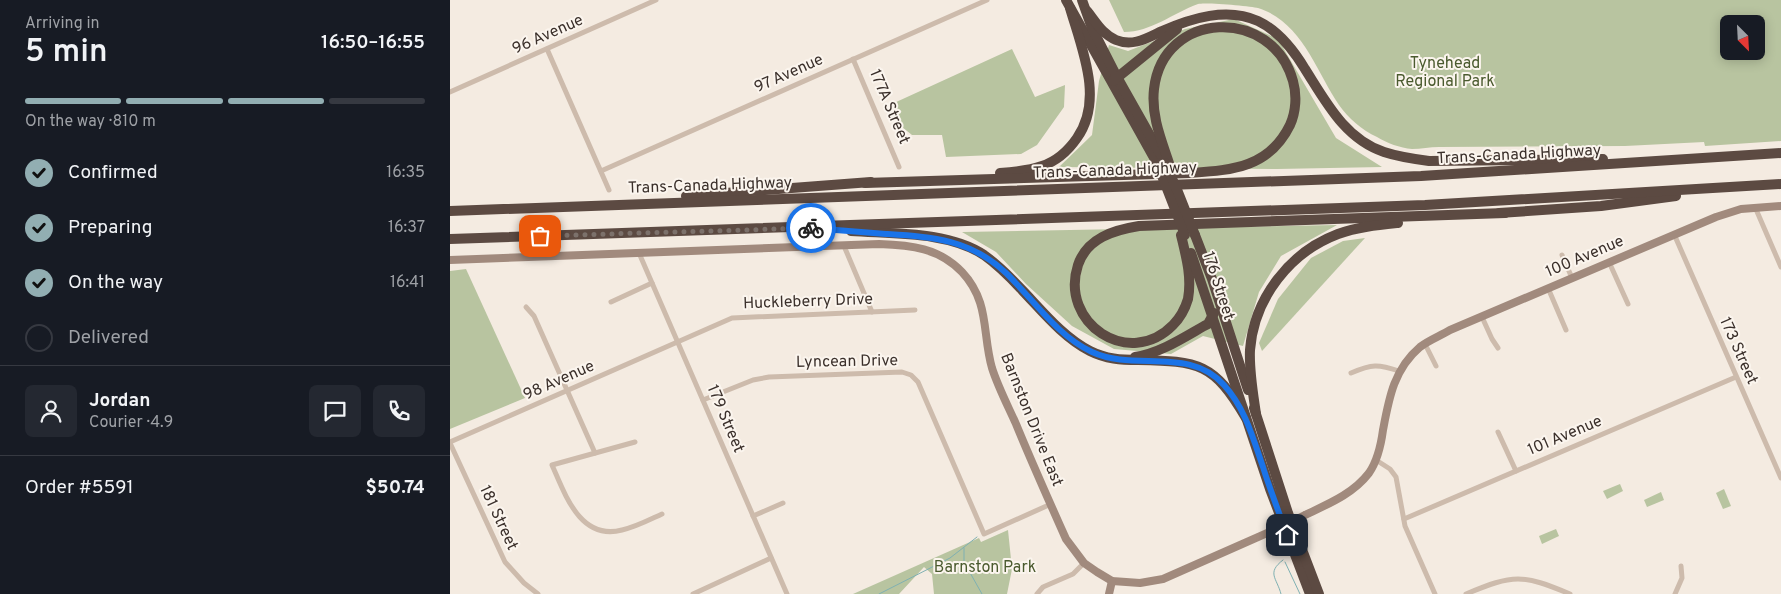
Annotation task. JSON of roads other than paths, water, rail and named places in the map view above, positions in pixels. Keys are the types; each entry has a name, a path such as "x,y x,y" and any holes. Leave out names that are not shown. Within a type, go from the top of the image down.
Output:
{"highway":[{"path":"1082,0 1115,80"},
{"path":"1068,4 1164,163"},
{"path":"572,206 734,191 1028,170 1052,162 1064,154 1072,145 1086,123 1090,102 1087,69 1068,4"},
{"path":"1087,11 1105,34 1116,40 1130,43 1143,41 1163,31 1206,16 1233,15 1257,21 1274,31 1295,53 1331,111 1341,123 1362,142 1382,152 1429,161 1593,158 1677,160"},
{"path":"1115,80 1172,33 1191,21"},
{"path":"865,183 1190,172 1213,171 1246,166 1264,156 1278,145 1294,116 1296,96 1291,71 1277,50 1267,41 1254,33 1238,28 1225,26 1210,28 1196,32 1172,49 1159,69 1154,100 1156,126 1164,163 1175,211 1190,237 1215,310 1208,324 1168,345 1140,356 1117,360"},
{"name":"Trans-Canada Highway","path":"450,211 1421,176 1781,153"},
{"name":"176 Street","path":"1164,163 1178,192 1212,318 1277,507 1310,594"},
{"path":"1256,414 1250,361 1255,325 1267,295 1289,266 1305,252 1338,234 1363,228 1505,213 1601,206 1776,184"},
{"path":"450,239 810,228 1425,205 1776,184"},
{"path":"1190,237 1189,291 1184,308 1171,327 1148,340 1132,342 1116,340 1103,334 1091,325 1081,312 1076,298 1075,282 1077,268 1083,255 1092,244 1122,228 1505,213"},
{"path":"810,228 935,238 952,242 983,254 1005,272 1064,332 1082,346 1102,356 1117,360 1187,363 1202,368 1224,385 1246,418"},
{"name":"176 Street","path":"1190,237 1222,310 1290,519 1319,594"}],"street":[{"name":"96 Avenue","path":"450,92 656,0"},
{"name":"97 Avenue","path":"601,171 987,0"},
{"path":"547,49 609,190"},
{"name":"177A Street","path":"853,59 899,167"},
{"name":"100 Avenue","path":"1410,358 1425,344 1450,330 1674,234 1726,213 1755,207 1781,206"},
{"path":"1755,207 1781,267"},
{"name":"173 Street","path":"1674,234 1781,478"},
{"name":"Barnston Drive East","path":"450,260 894,245 919,247 939,254 966,277 981,302 992,369 1066,539 1084,563 1112,581 1140,583 1164,579 1274,530 1335,501 1349,492 1362,482 1376,460 1388,404 1399,371 1410,358"},
{"path":"844,246 872,312"},
{"name":"179 Street","path":"639,253 787,594"},
{"path":"1562,255 1572,278"},
{"path":"1609,262 1628,304"},
{"path":"611,302 652,283"},
{"path":"1548,288 1566,330"},
{"path":"526,307 534,316 595,453"},
{"name":"Huckleberry Drive","path":"678,342 736,318 915,310"},
{"path":"1482,317 1498,348"},
{"name":"98 Avenue","path":"450,442 678,342"},
{"path":"1425,344 1436,366"},
{"path":"1351,374 1376,365 1399,371"},
{"name":"Lyncean Drive","path":"703,400 753,380 769,377 902,372 911,375 918,382 984,534 1051,504"},
{"name":"101 Avenue","path":"1404,519 1736,377"},
{"path":"1498,432 1516,471"},
{"name":"181 Street","path":"450,442 506,562 524,583 538,594"},
{"path":"635,442 552,465 573,510 583,520 596,528 610,532 622,531 662,514"},
{"path":"1376,460 1390,469 1396,477 1404,519 1435,594"},
{"path":"753,516 783,503"},
{"path":"693,594 771,558"},
{"path":"1037,594 1043,587 1073,574 1084,563"},
{"path":"1675,594 1682,578 1681,566"},
{"path":"1466,594 1493,582 1518,578 1536,580 1570,594"},
{"path":"1109,594 1112,581"}],"waterway":[{"path":"879,594 950,558 977,537"},
{"path":"964,548 964,562 982,594"},
{"path":"1281,594 1274,572 1283,560"},
{"path":"1285,562 1300,594"}],"park label":[{"name":"Tynehead Regional Park","path":"1445,73"},
{"name":"Barnston Park","path":"985,568"}]}
